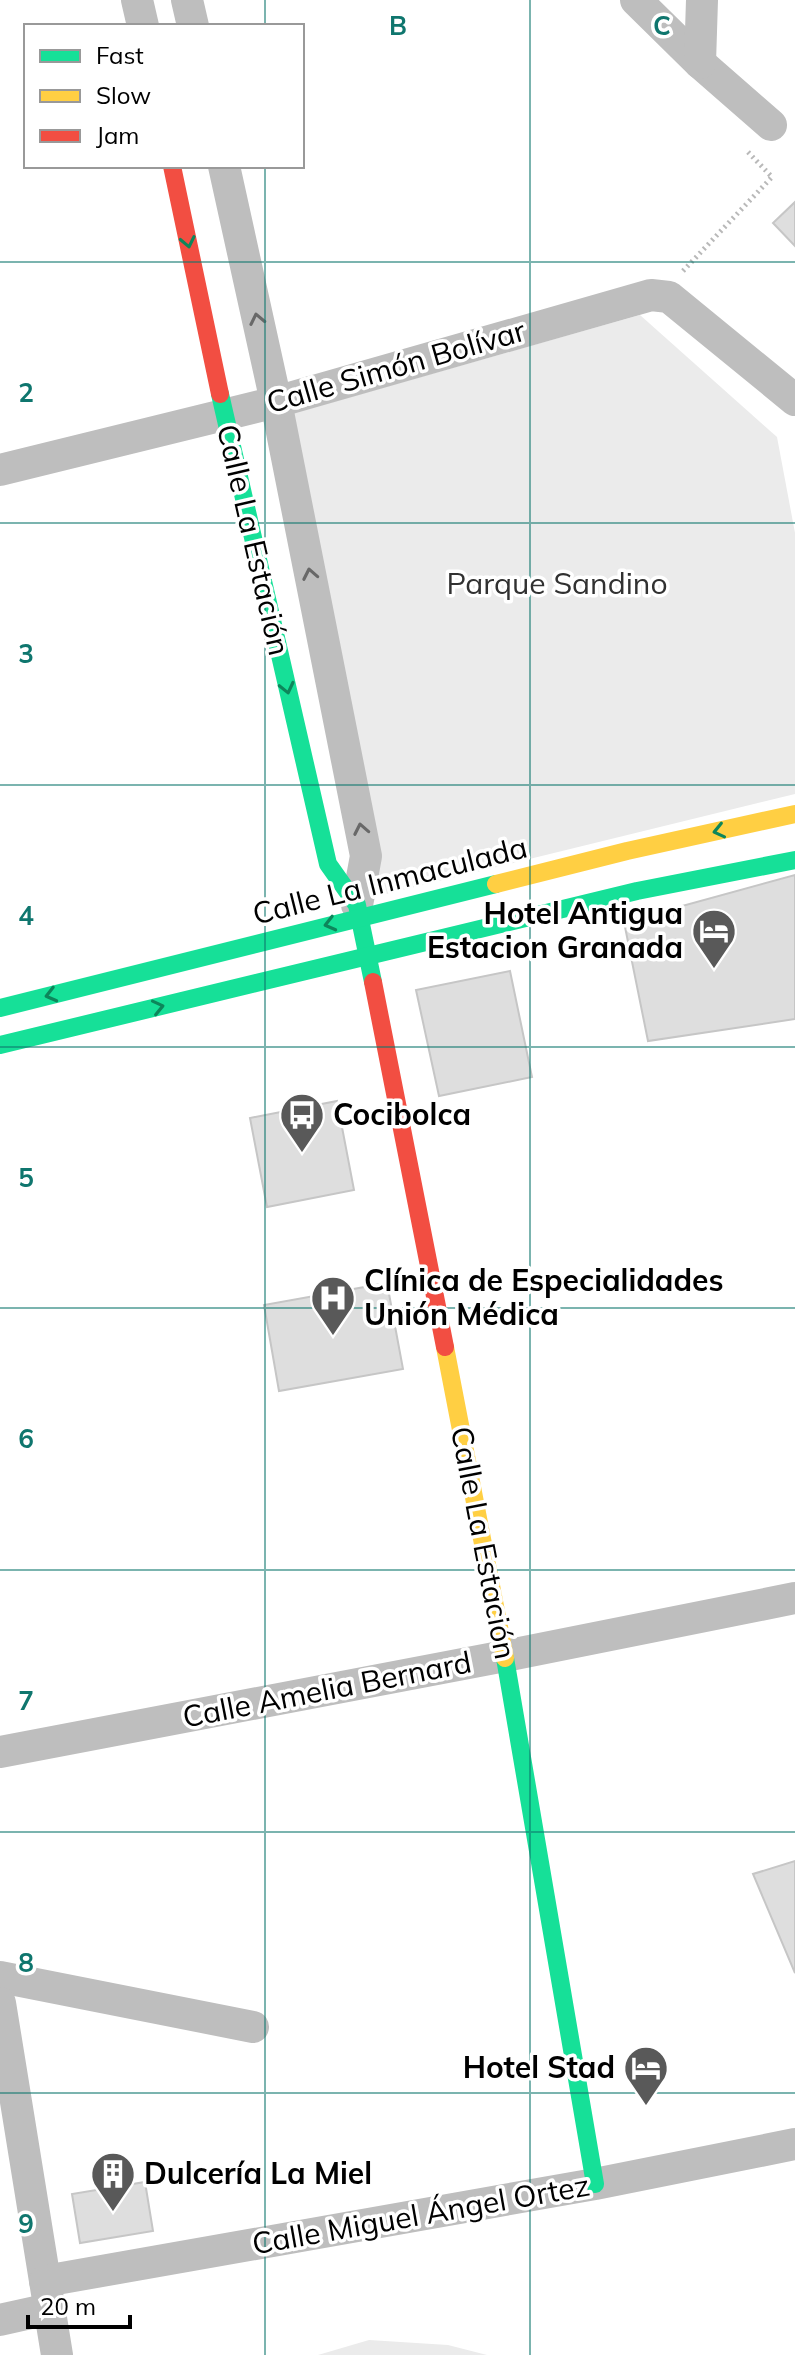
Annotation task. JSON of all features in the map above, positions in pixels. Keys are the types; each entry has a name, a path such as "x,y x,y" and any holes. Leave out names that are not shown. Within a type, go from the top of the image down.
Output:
{"street":[{"path":"137,0 143,24"},
{"path":"187,0 193,24"},
{"path":"636,0 700,63 771,125"},
{"path":"700,63 702,0"},
{"name":"Calle La Estación","path":"172,168 224,415 328,864 358,911 368,957 505,1656 595,2184"},
{"name":"Calle La Estación","path":"224,168 276,402 366,856 358,911"},
{"path":"660,296 795,400"},
{"name":"Calle Simón Bolívar","path":"0,470 276,402 660,296"},
{"name":"Calle La Inmaculada","path":"0,1045 368,957 795,814"},
{"name":"Calle La Inmaculada","path":"0,1008 358,911 632,871 795,860"},
{"path":"91,985 99,1021"},
{"name":"Calle Amelia Bernard","path":"0,1752 795,1598"},
{"path":"0,1977 253,2027"},
{"path":"0,2003 57,2355"},
{"name":"Calle Miguel Ángel Ortez","path":"0,2320 47,2295 795,2144"}],"path":[{"path":"660,296 772,177 744,147"}],"green space":[{"name":"Parque Sandino","path":"640,315 777,437 795,533 795,794 382,895 279,417"},
{"path":"369,2340 448,2345 487,2355 318,2355"}],"building":[{"path":"795,202 795,246 773,223"},
{"name":"Hotel Antigua Estacion Granada","path":"795,875 795,1019 648,1041 624,922"},
{"path":"510,971 532,1077 439,1096 416,990"},
{"name":"Cocibolca","path":"337,1101 354,1190 267,1207 250,1118"},
{"name":"Clínica de Especialidades Unión Médica","path":"387,1283 403,1369 279,1391 264,1305"},
{"path":"795,1861 795,1973 753,1874"},
{"name":"Dulcería La Miel","path":"145,2182 153,2231 80,2243 72,2194"}],"traffic: fast":[{"path":"220,394 328,864 357,905 373,982"},
{"path":"0,1045 637,891 795,860"},
{"path":"0,1008 496,884"},
{"path":"505,1658 595,2184"}],"traffic: slow":[{"path":"496,884 795,814"},
{"path":"445,1347 505,1658"}],"traffic: jam":[{"path":"172,168 220,394"},
{"path":"373,982 445,1347"}],"place":[{"name":"Hotel Antigua Estacion Granada","path":"714,970"},
{"name":"Cocibolca","path":"302,1154"},
{"name":"Clínica de Especialidades Unión Médica","path":"333,1337"},
{"name":"Hotel Stad","path":"646,2107"},
{"name":"Dulcería La Miel","path":"113,2213"}]}
